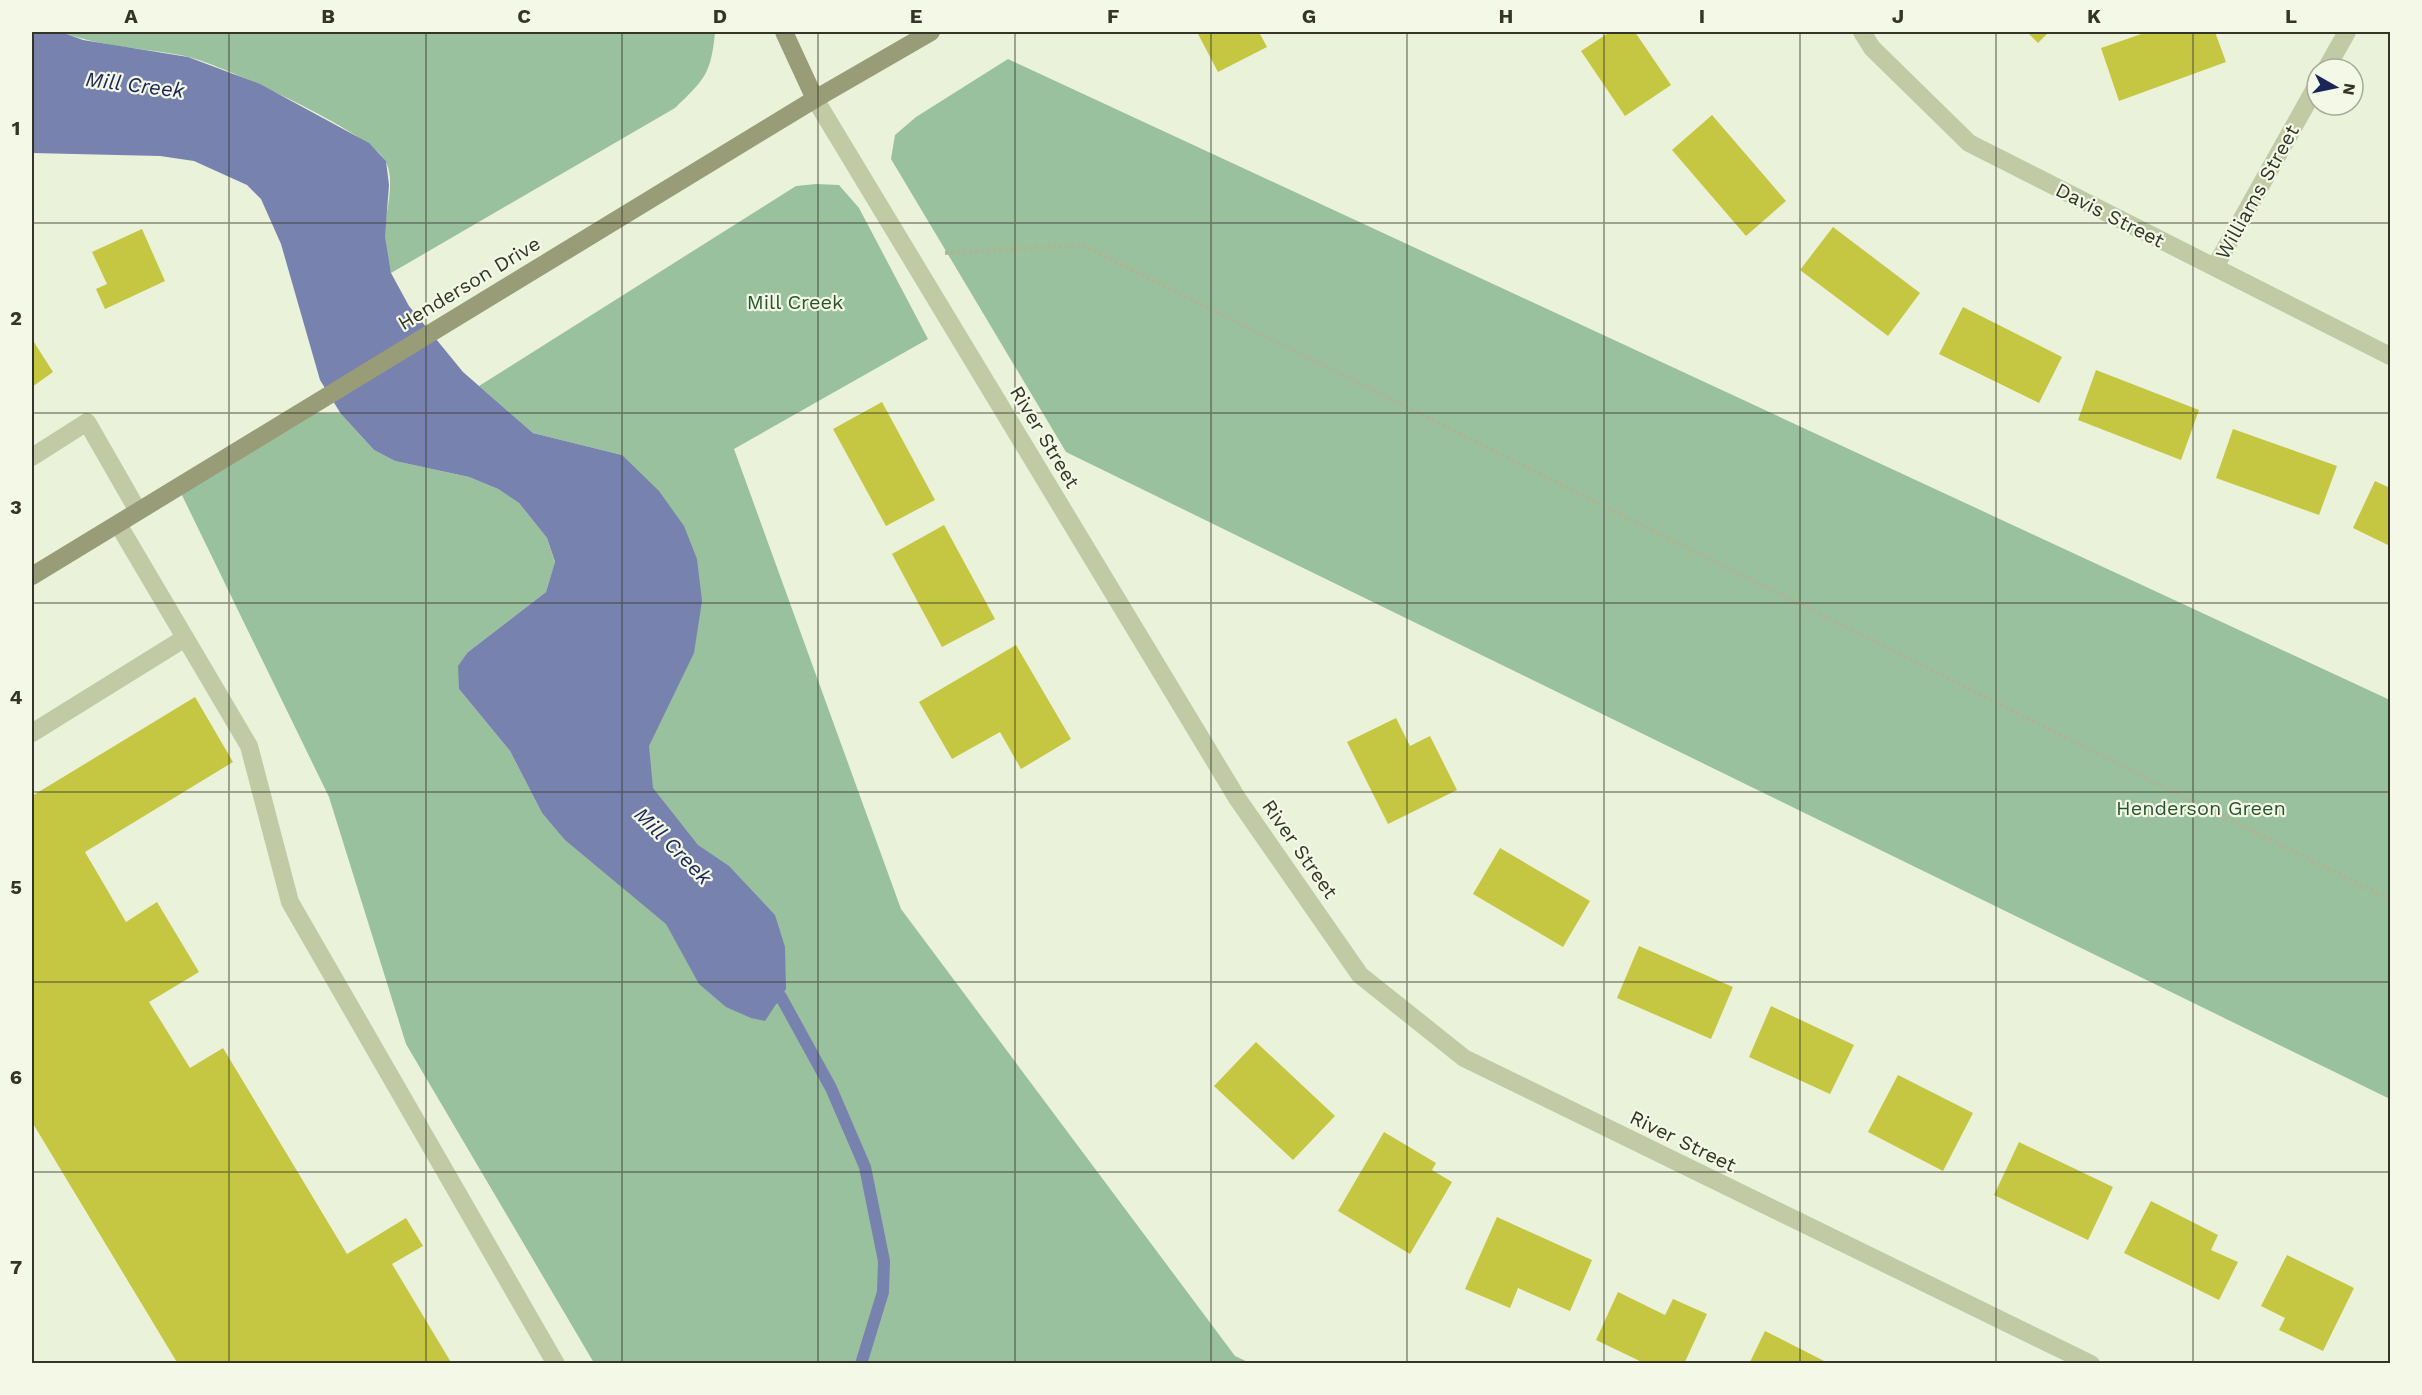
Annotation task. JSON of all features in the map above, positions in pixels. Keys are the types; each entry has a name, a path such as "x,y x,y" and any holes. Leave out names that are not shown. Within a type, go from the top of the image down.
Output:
{"main road":[{"name":"River Street","path":"784,32 815,99"},
{"name":"Henderson Drive","path":"32,576 815,99 931,32"}],"street":[{"name":"Davis Street","path":"1862,32 1872,48 1969,143 2391,356"},
{"path":"2333,57 2347,32"},
{"name":"River Street","path":"815,99 1237,798 1360,975 1464,1058 2091,1364"},
{"name":"Williams Street","path":"2215,267 2305,106"},
{"path":"32,457 87,422 138,511"},
{"path":"118,524 249,746 290,902 555,1364"},
{"path":"32,733 185,638"}],"path":[{"path":"909,255 1083,245 2391,900"}],"green space":[{"name":"Mill Creek","path":"61,32 715,32 711,58 705,75 675,108 391,273 385,237 390,178 385,160 373,148 352,133 292,100 203,62 185,56 91,41"},
{"name":"Henderson Green","path":"1008,59 2390,700 2390,1099 1066,452 891,159 895,135 916,117"},
{"path":"839,185 859,208 928,339 734,449 901,909 1235,1356 1250,1363 594,1363 406,1044 329,797 178,487 299,413 341,414 374,450 395,461 469,477 498,489 519,503 547,538 555,563 546,592 468,652 459,689 510,751 542,813 565,839 622,455 533,433 479,386 796,186"}],"water":[{"path":"32,32 61,32 83,40 188,57 260,84 369,143 386,161 389,185 385,237 391,273 409,306 463,372 533,433 622,455 659,491 684,526 697,559 702,601 694,653 649,746 653,788 698,845 729,866 775,915 785,947 786,989 765,1021 751,1018 726,1007 699,984 666,924 565,840 542,813 510,751 459,689 458,666 468,652 546,592 555,562 547,538 519,503 498,489 469,477 395,461 374,450 341,414 320,380 281,244 261,199 247,185 194,161 160,156 32,153"}],"building":[{"path":"1197,32 1265,32 1260,34 1267,47 1218,72"},
{"path":"1610,32 1635,32 1671,85 1625,116 1581,51"},
{"path":"2027,32 2049,32 2038,43"},
{"path":"2147,32 2215,32 2226,62 2119,101 2101,48"},
{"path":"1712,115 1786,201 1746,236 1672,150"},
{"path":"1833,227 1920,293 1888,336 1800,270"},
{"path":"142,229 165,281 105,309 96,289 107,284 92,252"},
{"path":"1963,307 2062,357 2039,403 1939,354"},
{"path":"32,339 53,372 32,387"},
{"path":"2096,370 2199,410 2181,460 2078,420"},
{"path":"882,402 935,500 886,526 833,429"},
{"path":"2233,429 2337,466 2319,515 2216,478"},
{"path":"2375,481 2390,488 2390,546 2353,528"},
{"path":"944,525 995,619 942,647 892,554"},
{"path":"1016,645 1071,739 1021,769 1000,732 952,759 919,702"},
{"path":"195,697 233,762 85,852 126,922 157,902 199,972 149,1002 190,1068 223,1048 347,1254 406,1218 423,1246 392,1264 452,1364 178,1364 32,1122 32,796"},
{"path":"1396,718 1410,746 1430,736 1457,790 1388,824 1347,742"},
{"path":"1500,848 1590,901 1563,947 1473,894"},
{"path":"1639,946 1733,987 1711,1039 1617,998"},
{"path":"1771,1006 1854,1045 1830,1094 1749,1057"},
{"path":"1256,1042 1335,1116 1293,1160 1214,1086"},
{"path":"1898,1075 1973,1113 1943,1171 1868,1132"},
{"path":"1384,1132 1436,1163 1432,1170 1452,1182 1410,1254 1338,1211"},
{"path":"2019,1142 2113,1187 2088,1240 1994,1195"},
{"path":"2151,1201 2218,1235 2211,1250 2238,1262 2219,1300 2124,1253"},
{"path":"1497,1217 1592,1260 1570,1311 1518,1288 1510,1308 1465,1289"},
{"path":"2287,1255 2354,1288 2323,1351 2279,1330 2285,1318 2261,1306"},
{"path":"1618,1292 1665,1315 1673,1299 1707,1314 1684,1364 1646,1364 1596,1340"},
{"path":"1765,1331 1830,1364 1749,1364"}],"waterway":[{"name":"Mill Creek","path":"766,998 781,997 831,1088 865,1167 884,1261 883,1292 861,1364"}]}
